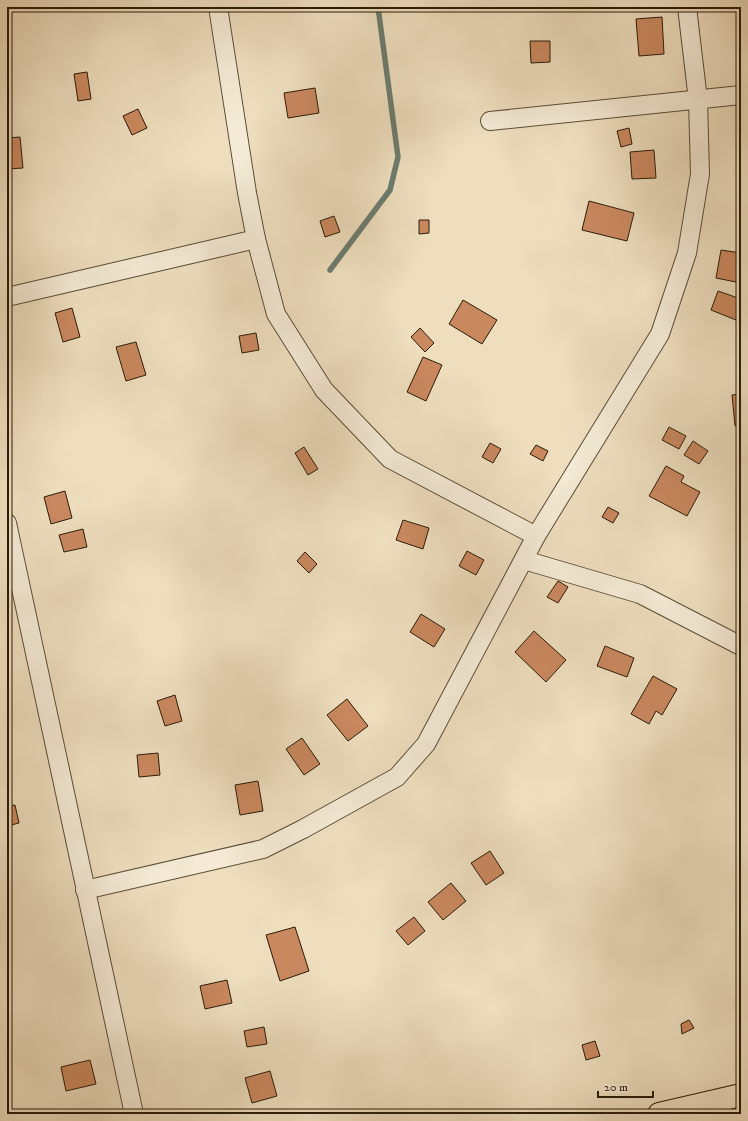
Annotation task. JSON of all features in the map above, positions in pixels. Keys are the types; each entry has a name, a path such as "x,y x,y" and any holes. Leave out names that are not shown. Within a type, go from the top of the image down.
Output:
{"main road":[{"path":"659,1114 741,1095"}],"street":[{"path":"218,7 246,193 276,314 324,390 390,459 536,536"},
{"path":"85,890 263,849 303,829 397,777 426,744 536,536 660,334 687,254 700,174 698,100 687,7"},
{"path":"490,121 741,95"},
{"path":"7,297 256,238"},
{"path":"7,523 134,1114"},
{"path":"524,560 640,594 741,646"}],"building":[{"path":"662,17 664,54 639,56 636,19"},
{"path":"530,41 550,41 550,62 531,63"},
{"path":"87,72 91,99 78,101 74,74"},
{"path":"315,88 319,113 288,118 284,93"},
{"path":"138,109 147,128 132,135 123,116"},
{"path":"629,128 632,144 621,147 617,131"},
{"path":"20,137 23,168 7,169 7,138"},
{"path":"654,150 656,178 632,179 630,152"},
{"path":"589,201 634,213 627,241 582,230"},
{"path":"334,216 340,232 325,237 320,221"},
{"path":"419,220 429,220 429,233 419,234"},
{"path":"721,250 741,253 741,283 716,278"},
{"path":"718,291 741,299 741,308 736,320 711,310"},
{"path":"463,300 497,320 482,344 449,324"},
{"path":"72,308 80,337 63,342 55,313"},
{"path":"420,328 434,343 425,352 411,337"},
{"path":"256,333 259,350 242,353 239,336"},
{"path":"136,342 146,375 126,381 116,347"},
{"path":"423,357 442,365 426,401 407,392"},
{"path":"741,394 741,426 735,426 732,395"},
{"path":"669,427 686,436 679,449 662,440"},
{"path":"693,441 708,451 699,464 684,455"},
{"path":"490,443 501,449 493,463 482,457"},
{"path":"536,445 548,451 543,461 530,454"},
{"path":"304,447 318,469 308,475 295,453"},
{"path":"666,466 684,476 681,482 700,492 687,516 649,496"},
{"path":"65,491 72,518 51,524 44,497"},
{"path":"608,507 619,513 613,523 602,517"},
{"path":"403,520 429,528 423,549 396,540"},
{"path":"83,529 87,547 64,552 59,535"},
{"path":"467,551 484,560 476,575 459,566"},
{"path":"305,552 317,564 309,573 297,561"},
{"path":"558,581 568,587 558,603 547,597"},
{"path":"421,614 445,629 434,647 410,632"},
{"path":"534,631 566,660 546,682 515,652"},
{"path":"605,646 634,658 627,677 597,666"},
{"path":"653,676 677,689 662,715 656,711 649,724 631,714"},
{"path":"175,695 182,721 165,726 157,701"},
{"path":"347,699 368,726 348,741 327,715"},
{"path":"302,738 320,764 304,775 286,749"},
{"path":"158,753 160,775 139,777 137,755"},
{"path":"258,781 263,811 240,815 235,785"},
{"path":"15,805 19,823 7,826 7,806"},
{"path":"490,851 504,873 486,885 471,863"},
{"path":"451,883 466,901 443,920 428,902"},
{"path":"414,917 425,931 408,945 396,931"},
{"path":"295,927 309,971 280,981 266,935"},
{"path":"227,980 232,1003 205,1009 200,986"},
{"path":"689,1020 694,1028 682,1034 681,1024"},
{"path":"264,1027 267,1044 247,1047 244,1031"},
{"path":"595,1041 600,1056 586,1060 582,1045"},
{"path":"90,1060 96,1084 66,1091 61,1067"},
{"path":"270,1071 277,1096 252,1103 245,1078"}],"waterway":[{"path":"330,270 390,190 398,157 378,7"}]}
